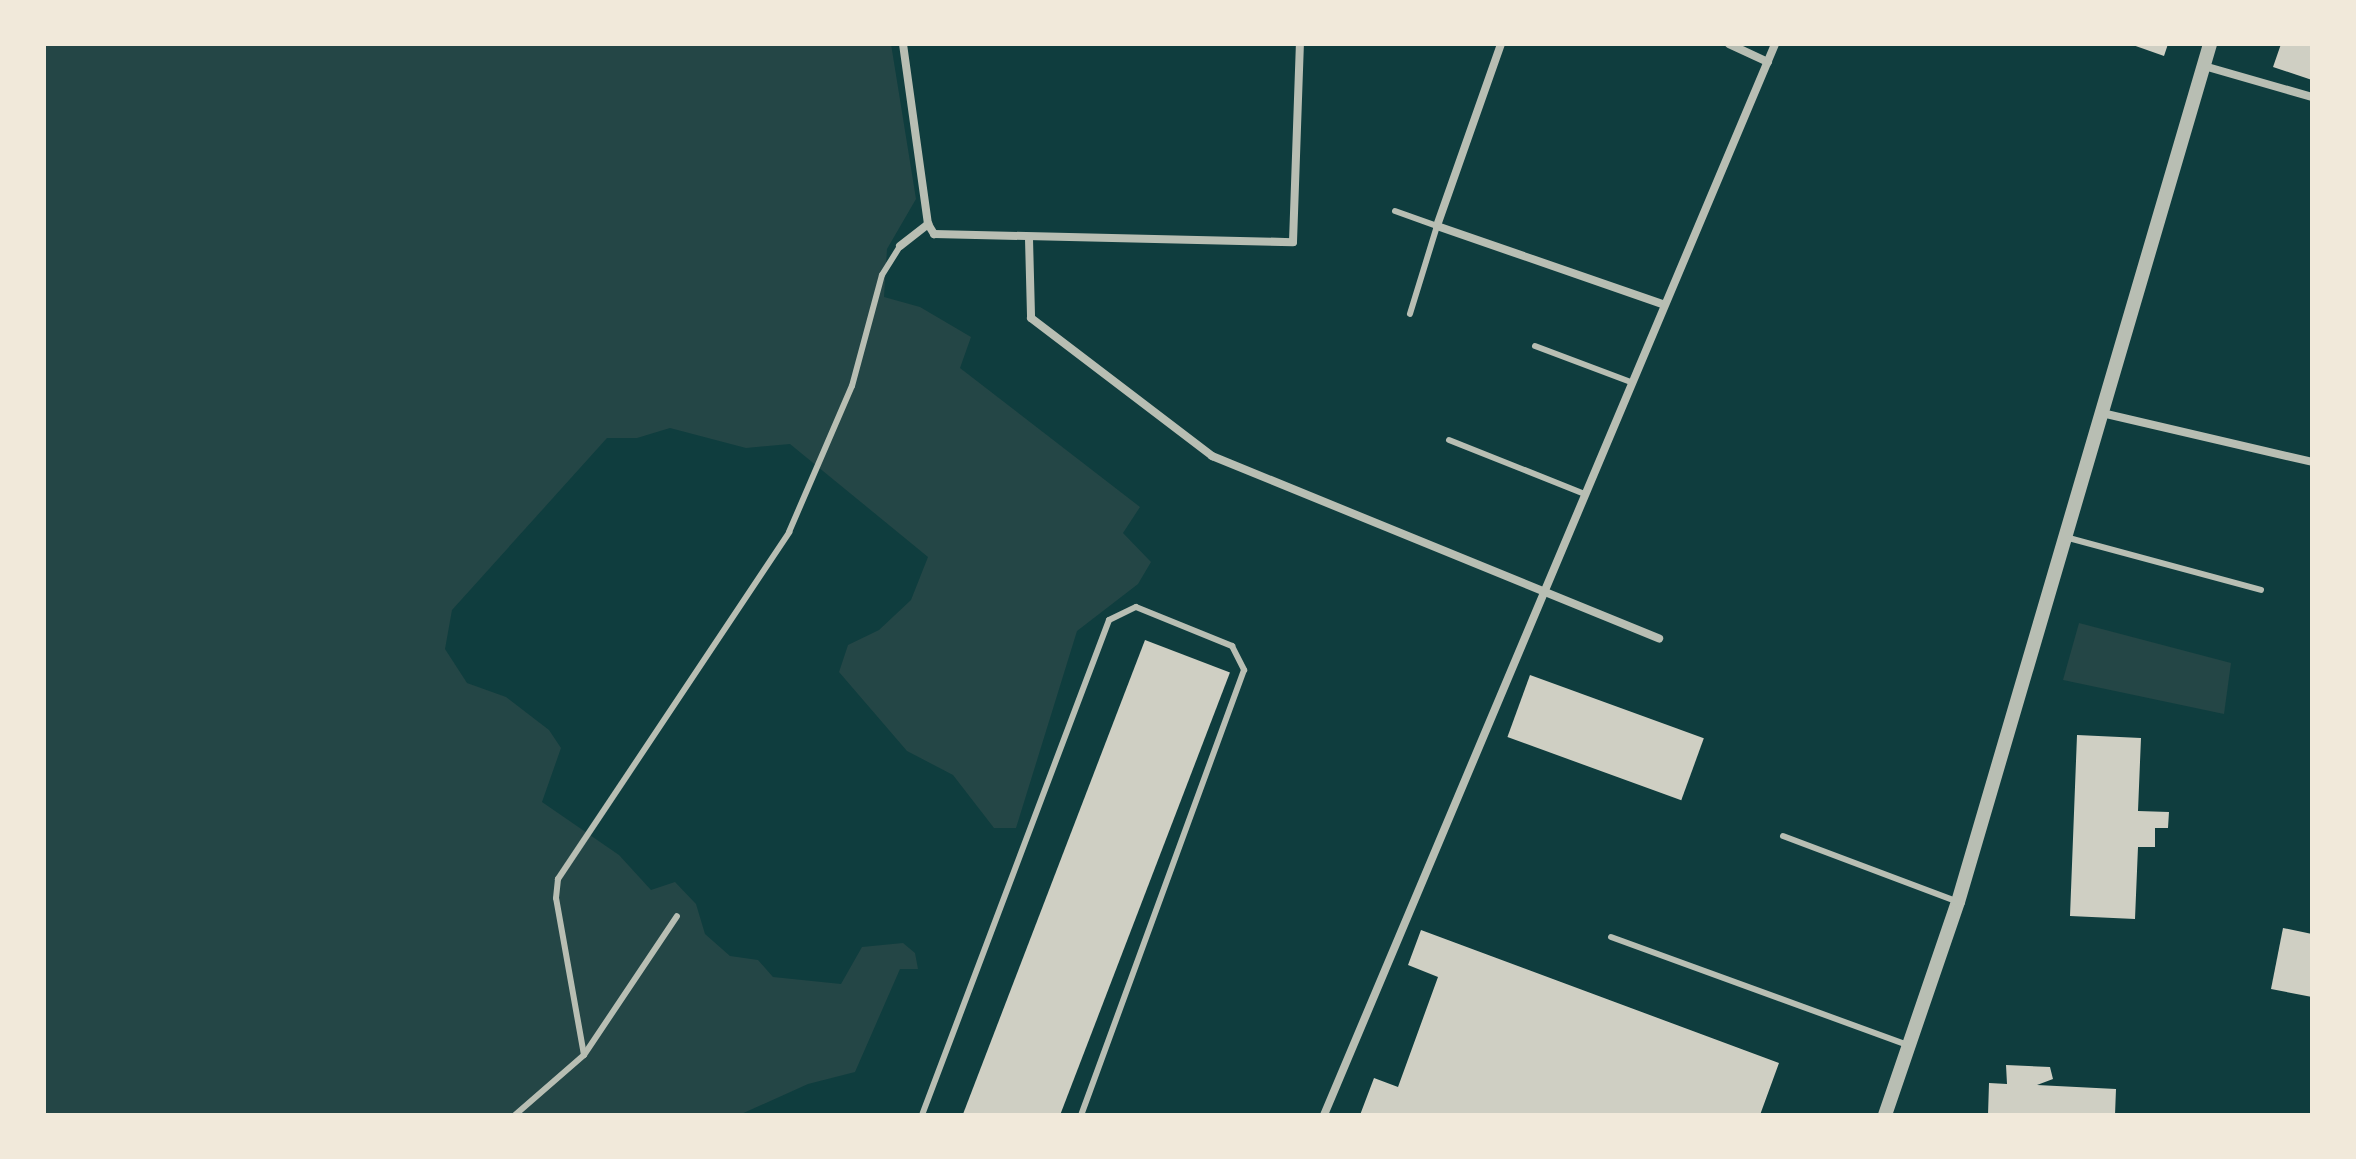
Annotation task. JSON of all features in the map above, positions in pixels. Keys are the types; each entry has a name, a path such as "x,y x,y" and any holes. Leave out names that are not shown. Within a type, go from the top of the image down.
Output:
{"street":[{"path":"903,44 928,224 934,234 1029,239 1293,242 1300,44"},
{"path":"1501,44 1437,226 1662,304"},
{"path":"1729,44 1768,62"},
{"path":"1324,1115 1662,304 1775,44"},
{"path":"1885,1115 1958,902 2210,44"},
{"path":"2204,66 2312,97"},
{"path":"900,246 928,224"},
{"path":"1029,239 1031,318 1212,456 1659,638"},
{"path":"2102,413 2312,462"}],"lane":[{"path":"1395,211 1437,226 1410,314"},
{"path":"584,1055 556,898 558,879 789,532 852,386 882,275 900,246"},
{"path":"1535,346 1631,382"},
{"path":"1449,440 1585,494"},
{"path":"2065,537 2261,590"},
{"path":"922,1115 1109,620 1136,607 1232,646 1244,670 1081,1115"},
{"path":"1783,836 1958,902"},
{"path":"515,1115 584,1055 677,916"},
{"path":"1611,937 1910,1046"}],"shaded area":[{"path":"44,44 891,44 916,199 887,249 884,297 920,307 971,337 960,368 1140,507 1123,533 1151,562 1138,584 1077,631 1016,828 994,828 953,775 907,751 839,672 848,645 879,630 911,600 928,557 790,444 746,448 670,428 637,438 607,438 452,610 445,649 467,683 506,697 549,730 561,748 542,802 619,855 651,890 675,882 696,904 705,934 730,956 758,960 773,977 841,984 862,947 903,943 915,953 918,969 900,969 855,1072 808,1084 739,1115 44,1115"},
{"path":"2079,623 2231,663 2224,714 2063,680"}],"building":[{"path":"2130,44 2168,44 2164,56"},
{"path":"2281,44 2312,44 2312,80 2273,67"},
{"path":"1145,640 1230,673 1060,1115 963,1114"},
{"path":"1530,675 1704,738 1681,800 1507,737"},
{"path":"2077,735 2141,738 2138,811 2169,812 2168,828 2155,828 2155,847 2138,847 2135,919 2070,916"},
{"path":"2283,928 2312,934 2312,997 2271,989"},
{"path":"1421,930 1779,1063 1760,1115 1360,1115 1374,1078 1398,1087 1438,977 1408,965"},
{"path":"2006,1065 2050,1067 2053,1079 2037,1085 2116,1089 2115,1115 1988,1115 1989,1083 2007,1084"}]}
